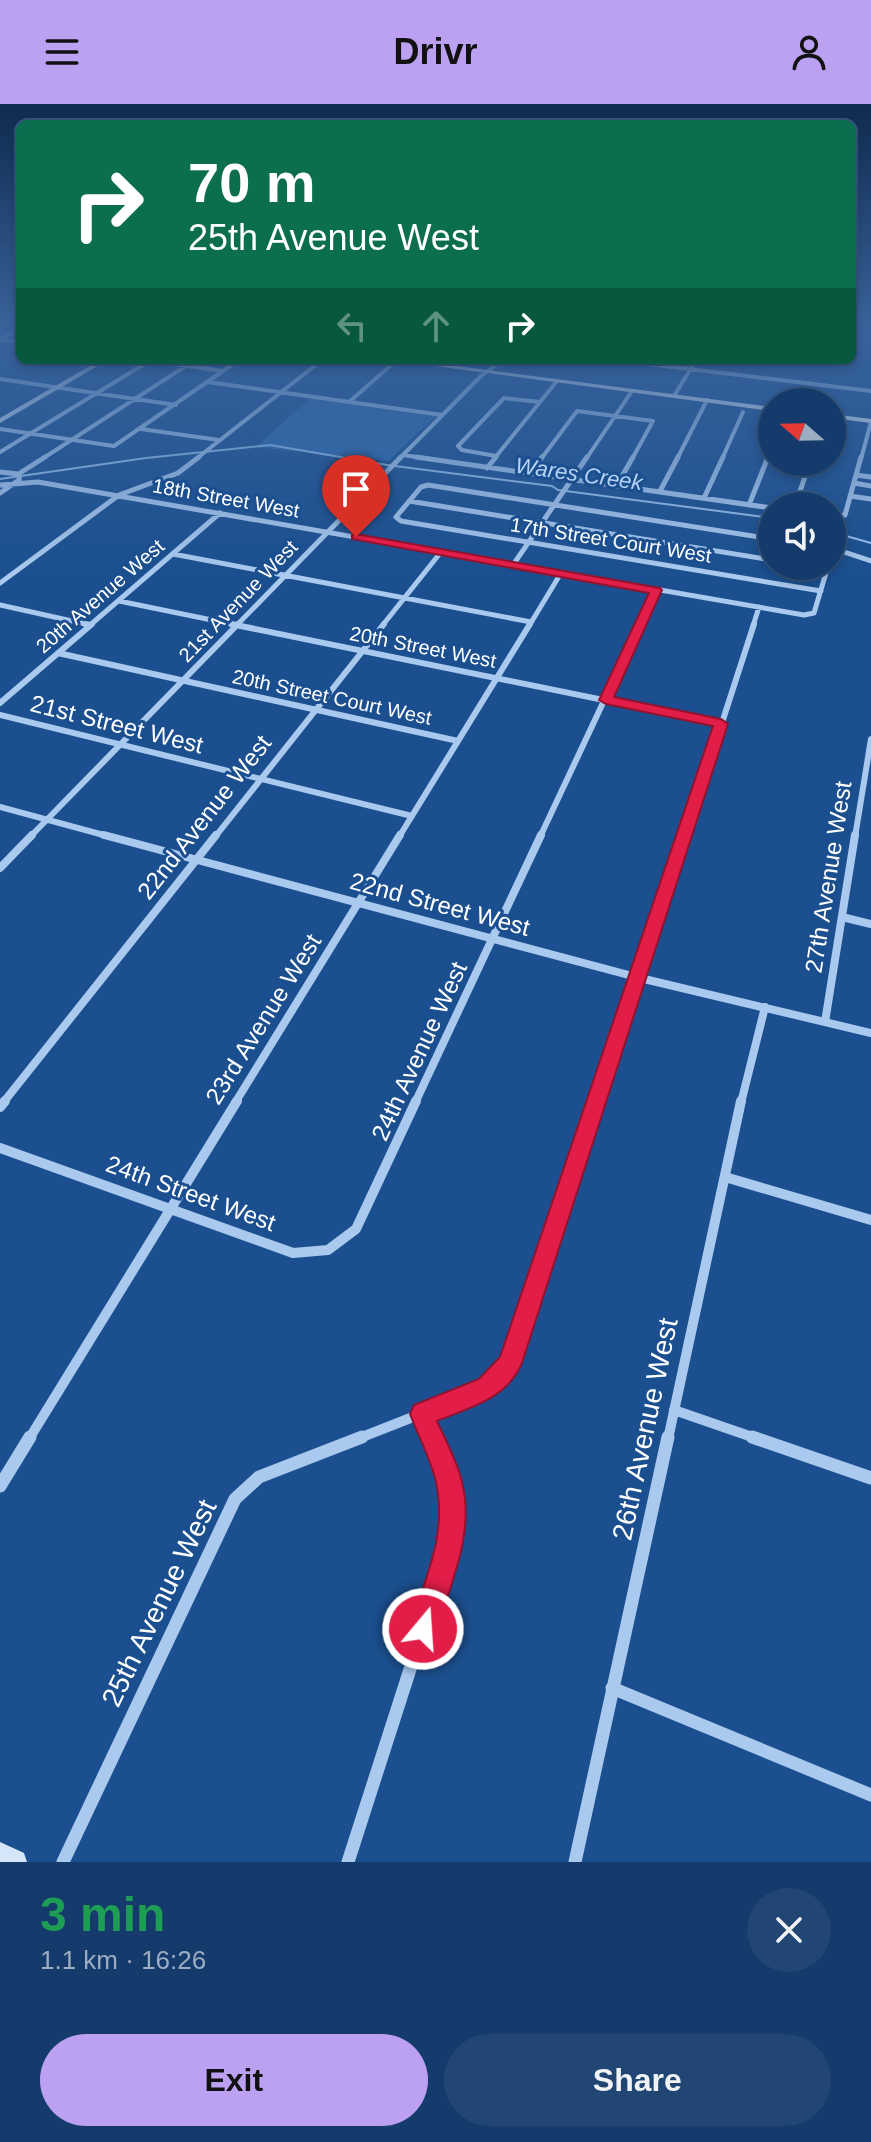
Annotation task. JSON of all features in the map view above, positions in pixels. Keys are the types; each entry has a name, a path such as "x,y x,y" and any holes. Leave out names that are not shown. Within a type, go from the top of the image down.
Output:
{"main road":[{"path":"846,418 871,422"}],"street":[{"path":"0,421 23,408"},
{"path":"0,452 72,408"},
{"path":"0,493 70,440 120,408"},
{"path":"0,429 111,447 171,408"},
{"path":"0,583 119,495 178,473 260,408"},
{"path":"392,408 442,415"},
{"name":"21st Avenue West","path":"0,868 449,408"},
{"path":"494,408 458,446 460,450 496,456"},
{"path":"487,468 535,408"},
{"path":"513,565 621,408"},
{"path":"660,491 703,408"},
{"path":"530,473 577,411 653,421 617,485"},
{"path":"704,498 743,412"},
{"path":"846,511 871,422"},
{"path":"140,429 219,440"},
{"path":"863,453 871,454"},
{"path":"403,455 758,506"},
{"path":"859,464 871,466"},
{"name":"18th Street West","path":"0,472 38,482 759,607 814,613 821,591"},
{"path":"856,475 871,477"},
{"path":"749,505 761,476"},
{"path":"0,485 18,478"},
{"path":"854,483 871,486"},
{"path":"409,501 421,487 437,486 758,537"},
{"path":"850,496 871,499"},
{"path":"409,501 758,558"},
{"name":"17th Street Court West","path":"409,501 396,515 397,520 821,591"},
{"name":"20th Avenue West","path":"0,703 220,513"},
{"name":"22nd Avenue West","path":"0,1107 441,552"},
{"path":"173,554 531,622"},
{"path":"846,554 871,561"},
{"name":"23rd Avenue West","path":"0,1486 561,573"},
{"path":"821,591 824,580"},
{"name":"24th Avenue West","path":"359,1224 656,590"},
{"name":"20th Street West","path":"119,601 721,724"},
{"path":"0,605 90,625"},
{"name":"25th Avenue West","path":"63,1862 235,1499 259,1477 487,1388 502,1376 510,1363 640,978 759,607"},
{"name":"20th Street Court West","path":"58,653 458,741"},
{"name":"21st Street West","path":"0,715 412,816"},
{"name":"27th Avenue West","path":"825,1022 867,780 871,739"},
{"name":"22nd Street West","path":"0,807 640,978 871,1033"},
{"path":"842,917 871,924"},
{"name":"26th Avenue West","path":"575,1862 755,1039 765,1007"},
{"name":"24th Street West","path":"0,1148 306,1255 334,1249 348,1239 359,1224"},
{"path":"725,1177 871,1220"},
{"path":"674,1410 871,1478"},
{"path":"348,1862 451,1542 454,1523 451,1489 422,1414"},
{"path":"612,1688 871,1795"},
{"path":"0,1854 15,1862"}],"shaded area":[{"path":"299,408 380,408 436,416 388,461 256,447"}],"waterway":[{"name":"Wares Creek","path":"0,479 146,458 270,445 387,465 552,486 558,490 758,516"},
{"name":"Wares Creek","path":"846,536 871,543"}],"route":[{"path":"356,537 656,590 606,700 721,724 640,978 510,1363 502,1376 487,1388 422,1414 448,1479 454,1523 451,1542 423,1629"}]}
